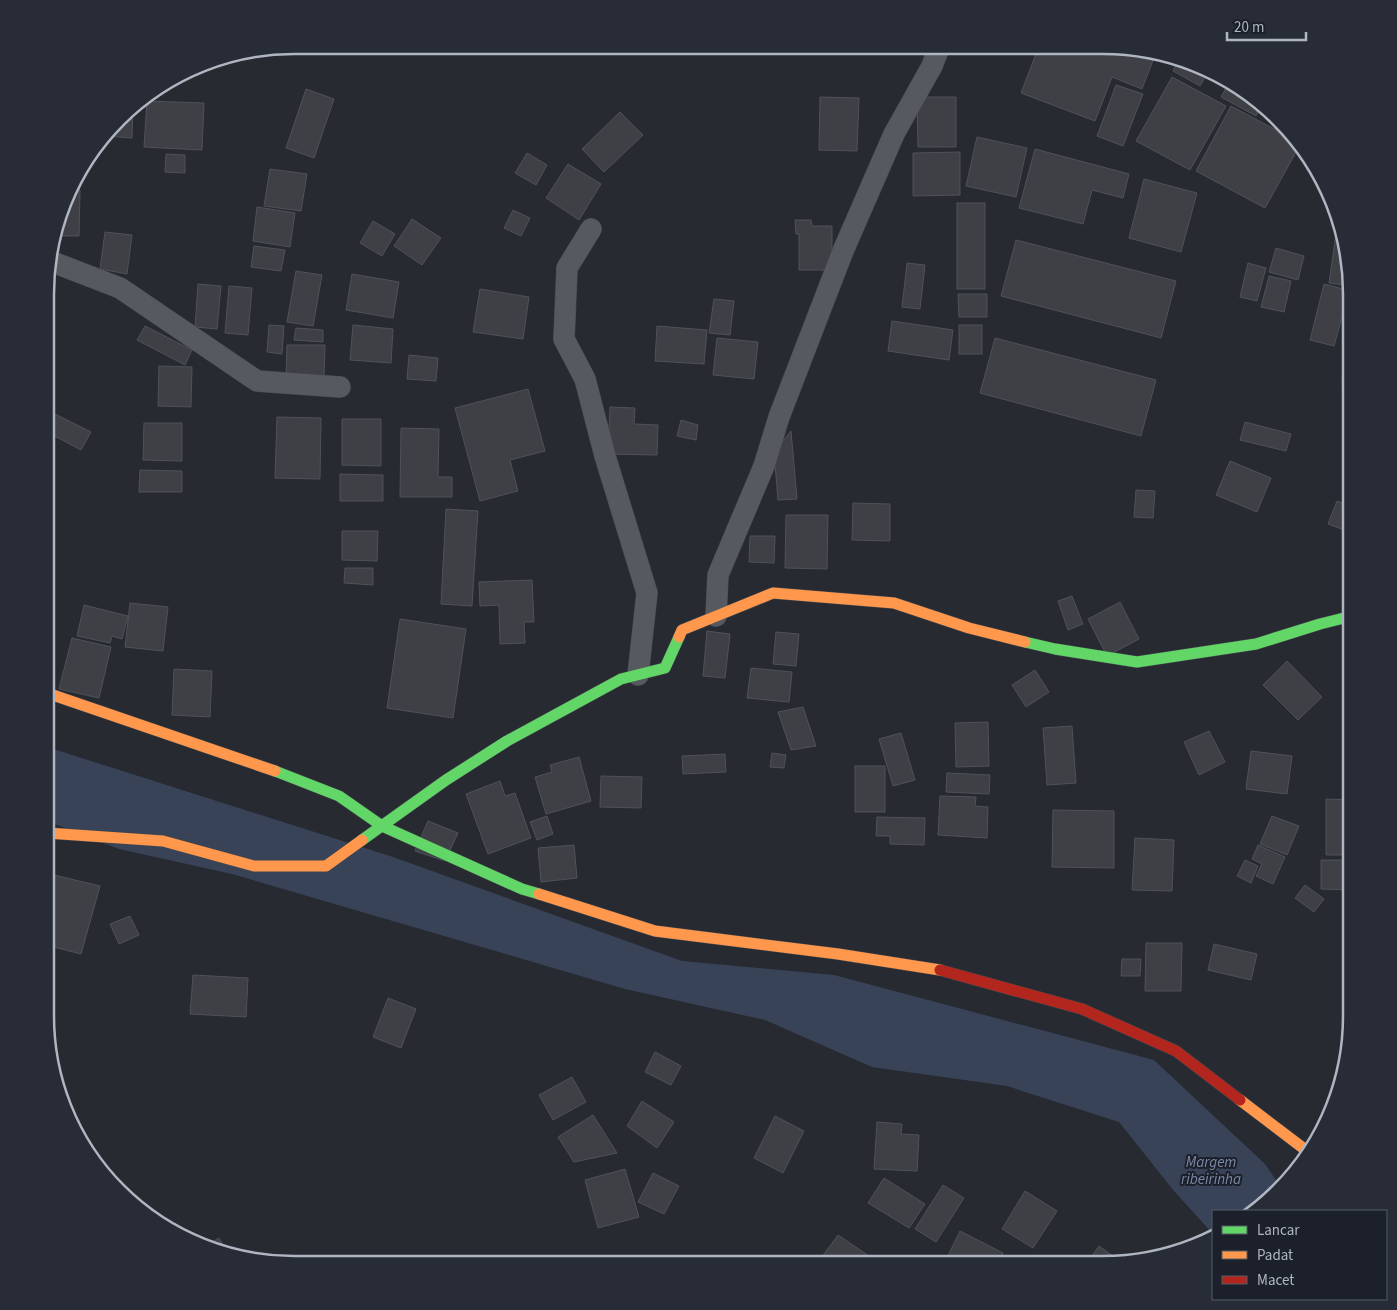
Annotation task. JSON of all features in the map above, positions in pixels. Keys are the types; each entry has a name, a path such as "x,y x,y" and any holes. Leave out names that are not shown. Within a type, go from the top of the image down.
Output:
{"street":[{"path":"716,616 718,575 764,466 778,417 894,134 932,66 937,54"},
{"path":"591,229 567,268 564,339 585,379 605,456 647,593 638,675"},
{"path":"56,263 120,288 258,381 340,387"},
{"path":"54,833 163,841 254,866 326,866 446,780 507,741 622,680 665,668 682,630 773,593 894,603 969,628 1055,649 1137,662 1256,644 1343,618"},
{"path":"54,695 256,764 339,796 382,826 522,889 655,931 838,954 936,969 1082,1009 1176,1051 1303,1148"}],"water":[{"name":"Margem ribeirinha","path":"54,749 393,857 682,961 834,975 1154,1060 1265,1164 1277,1182 1245,1210 1212,1210 1212,1230 1210,1231 1174,1191 1119,1122 1007,1086 872,1067 765,1020 625,989 232,874 119,849 54,824"}],"building":[{"path":"1036,54 1118,54 1153,59 1142,89 1112,77 1095,121 1021,93"},
{"path":"1176,66 1205,77 1200,86 1173,71"},
{"path":"1172,77 1226,106 1190,170 1136,141"},
{"path":"1116,85 1143,94 1123,146 1097,136"},
{"path":"1226,88 1258,111 1256,116 1221,97"},
{"path":"306,89 334,99 314,158 286,148"},
{"path":"820,97 859,98 857,151 819,150"},
{"path":"917,97 956,97 956,147 918,147"},
{"path":"151,101 204,103 202,150 144,147 148,103"},
{"path":"1231,106 1281,132 1296,151 1265,208 1196,171"},
{"path":"620,112 643,135 604,172 582,149"},
{"path":"133,116 132,138 113,137"},
{"path":"977,137 1027,148 1016,197 966,186"},
{"path":"1035,149 1129,174 1123,198 1092,190 1083,224 1019,208"},
{"path":"960,152 960,195 913,196 913,153"},
{"path":"527,153 547,165 536,185 515,173"},
{"path":"166,154 185,155 185,173 165,172"},
{"path":"568,164 601,184 579,220 546,198"},
{"path":"270,169 307,174 301,211 264,206"},
{"path":"1144,179 1197,193 1181,252 1129,238"},
{"path":"78,190 80,190 79,236 61,236 72,202"},
{"path":"957,203 985,203 985,289 957,289"},
{"path":"257,207 295,213 290,247 253,241"},
{"path":"513,210 530,218 521,236 504,228"},
{"path":"412,219 441,238 422,265 394,246"},
{"path":"795,220 811,220 812,226 832,226 832,270 799,270 799,234 796,234"},
{"path":"373,221 395,234 382,256 360,243"},
{"path":"105,232 132,235 127,274 100,269"},
{"path":"1336,235 1343,285 1329,283"},
{"path":"1016,240 1176,281 1161,338 1001,296"},
{"path":"254,246 285,250 281,271 251,267"},
{"path":"1276,248 1304,256 1298,280 1269,272"},
{"path":"907,263 925,265 920,309 902,307"},
{"path":"1248,263 1266,268 1257,301 1240,297"},
{"path":"296,271 322,275 313,326 287,322"},
{"path":"352,274 399,282 393,318 346,310"},
{"path":"1269,276 1291,281 1284,312 1261,307"},
{"path":"198,284 221,286 217,329 195,327"},
{"path":"1324,284 1343,289 1343,314 1334,346 1310,340"},
{"path":"229,286 252,288 248,335 225,333"},
{"path":"480,289 529,297 523,339 473,332"},
{"path":"958,294 987,294 987,317 959,317"},
{"path":"714,299 734,301 730,335 709,333"},
{"path":"892,321 953,330 949,360 888,351"},
{"path":"269,325 284,326 282,354 267,352"},
{"path":"353,325 393,329 391,363 350,360"},
{"path":"959,325 982,325 982,354 959,354"},
{"path":"145,326 192,350 185,365 137,340"},
{"path":"657,326 707,330 704,364 655,361"},
{"path":"296,328 323,330 323,342 294,340"},
{"path":"717,338 758,342 754,379 713,375"},
{"path":"995,338 1156,380 1141,436 980,393"},
{"path":"287,345 325,345 324,379 286,379"},
{"path":"409,355 438,358 436,381 407,379"},
{"path":"159,366 192,367 191,407 158,406"},
{"path":"528,389 545,451 510,460 518,491 480,501 455,408"},
{"path":"610,407 635,408 634,424 658,425 657,455 608,454"},
{"path":"54,414 91,432 81,450 54,436"},
{"path":"277,417 321,418 320,479 275,478"},
{"path":"342,419 381,419 381,466 342,465"},
{"path":"681,420 698,425 696,440 677,436"},
{"path":"1245,422 1291,434 1286,451 1240,440"},
{"path":"144,423 182,423 182,461 143,460"},
{"path":"401,428 439,429 438,477 452,477 452,497 400,497"},
{"path":"791,431 797,499 778,500 774,452"},
{"path":"1230,461 1271,478 1257,512 1216,495"},
{"path":"140,470 182,471 182,492 139,492"},
{"path":"340,474 383,475 383,501 340,501"},
{"path":"1136,490 1155,491 1153,518 1134,517"},
{"path":"1337,501 1343,503 1343,530 1328,524"},
{"path":"853,503 890,504 890,541 852,540"},
{"path":"446,509 478,511 472,606 441,604"},
{"path":"786,515 828,515 827,569 785,568"},
{"path":"342,531 378,531 377,561 342,560"},
{"path":"750,536 775,536 774,563 749,562"},
{"path":"345,568 373,568 373,585 344,583"},
{"path":"532,580 534,622 524,622 525,643 500,644 499,605 480,606 479,582"},
{"path":"1072,596 1083,624 1068,630 1058,601"},
{"path":"1120,602 1139,639 1107,656 1088,619"},
{"path":"130,603 168,607 163,651 125,647"},
{"path":"84,605 128,616 122,639 112,636 110,643 77,636"},
{"path":"400,619 466,629 453,718 387,708"},
{"path":"707,631 730,634 725,678 703,676"},
{"path":"776,632 799,634 796,666 773,664"},
{"path":"72,638 111,647 99,698 59,689"},
{"path":"1287,661 1322,697 1298,720 1263,685"},
{"path":"751,668 792,672 789,702 747,698"},
{"path":"174,669 212,671 210,717 172,715"},
{"path":"1035,670 1049,692 1026,707 1012,685"},
{"path":"803,707 816,746 791,750 778,712"},
{"path":"988,722 989,766 956,767 955,723"},
{"path":"1072,726 1076,783 1047,785 1043,728"},
{"path":"1209,731 1225,762 1199,775 1184,742"},
{"path":"901,733 915,780 893,786 879,739"},
{"path":"1251,751 1292,756 1287,794 1246,789"},
{"path":"772,753 786,755 784,768 770,767"},
{"path":"725,754 726,772 683,774 682,756"},
{"path":"579,757 591,801 546,814 535,777 552,772 550,765"},
{"path":"855,766 885,766 885,812 855,812"},
{"path":"947,773 990,775 989,794 946,792"},
{"path":"601,776 642,777 641,808 600,807"},
{"path":"500,781 505,796 515,793 531,838 488,854 466,794"},
{"path":"940,796 976,797 975,806 988,807 987,838 938,835"},
{"path":"1326,799 1343,800 1343,855 1326,855"},
{"path":"1053,810 1114,811 1114,868 1052,867"},
{"path":"547,816 553,834 537,840 530,822"},
{"path":"1272,816 1299,826 1287,855 1260,844"},
{"path":"877,817 925,818 924,845 890,844 890,836 876,836"},
{"path":"428,821 458,833 445,861 415,851"},
{"path":"1135,838 1174,840 1172,891 1132,890"},
{"path":"574,845 577,878 541,882 538,848"},
{"path":"1258,845 1285,857 1273,884 1256,876 1262,864 1252,859"},
{"path":"1245,860 1258,866 1251,883 1237,876"},
{"path":"1321,860 1343,860 1343,890 1321,889"},
{"path":"54,875 100,886 81,954 54,947"},
{"path":"1305,885 1324,899 1314,912 1295,898"},
{"path":"130,916 139,935 119,944 110,924"},
{"path":"1146,943 1182,943 1181,991 1145,991"},
{"path":"1214,944 1257,954 1251,980 1208,970"},
{"path":"1122,959 1141,959 1140,976 1121,976"},
{"path":"193,975 248,978 246,1017 190,1014"},
{"path":"388,998 416,1009 401,1048 373,1037"},
{"path":"655,1052 681,1066 671,1085 645,1072"},
{"path":"572,1077 586,1102 553,1120 539,1095"},
{"path":"642,1101 674,1122 657,1148 627,1126"},
{"path":"593,1115 617,1153 574,1162 558,1137"},
{"path":"775,1116 804,1131 783,1173 754,1158"},
{"path":"877,1122 902,1124 901,1134 919,1135 917,1171 874,1169"},
{"path":"625,1169 639,1217 598,1228 585,1180"},
{"path":"653,1173 679,1186 664,1214 638,1202"},
{"path":"884,1178 925,1204 909,1228 868,1203"},
{"path":"943,1185 964,1198 936,1242 915,1229"},
{"path":"1025,1191 1057,1211 1033,1248 1002,1229"},
{"path":"960,1231 1003,1253 1002,1256 948,1256"},
{"path":"838,1235 869,1256 823,1256"},
{"path":"219,1238 223,1245 217,1243 213,1242"},
{"path":"1099,1246 1113,1256 1103,1256 1092,1256"}],"traffic: fast":[{"path":"1025,642 1055,649 1137,662 1256,644 1343,618"},
{"path":"362,840 446,780 507,741 621,679 665,668 679,637"},
{"path":"275,771 339,796 382,826 522,889 539,894"}],"traffic: slow":[{"path":"679,637 682,630 773,593 894,603 969,628 1025,642"},
{"path":"54,695 275,771"},
{"path":"54,833 163,841 254,866 326,866 362,840"},
{"path":"539,894 655,931 838,954 940,970"},
{"path":"1240,1100 1303,1148"}],"traffic: jam":[{"path":"940,970 1082,1009 1176,1051 1240,1100"}]}
